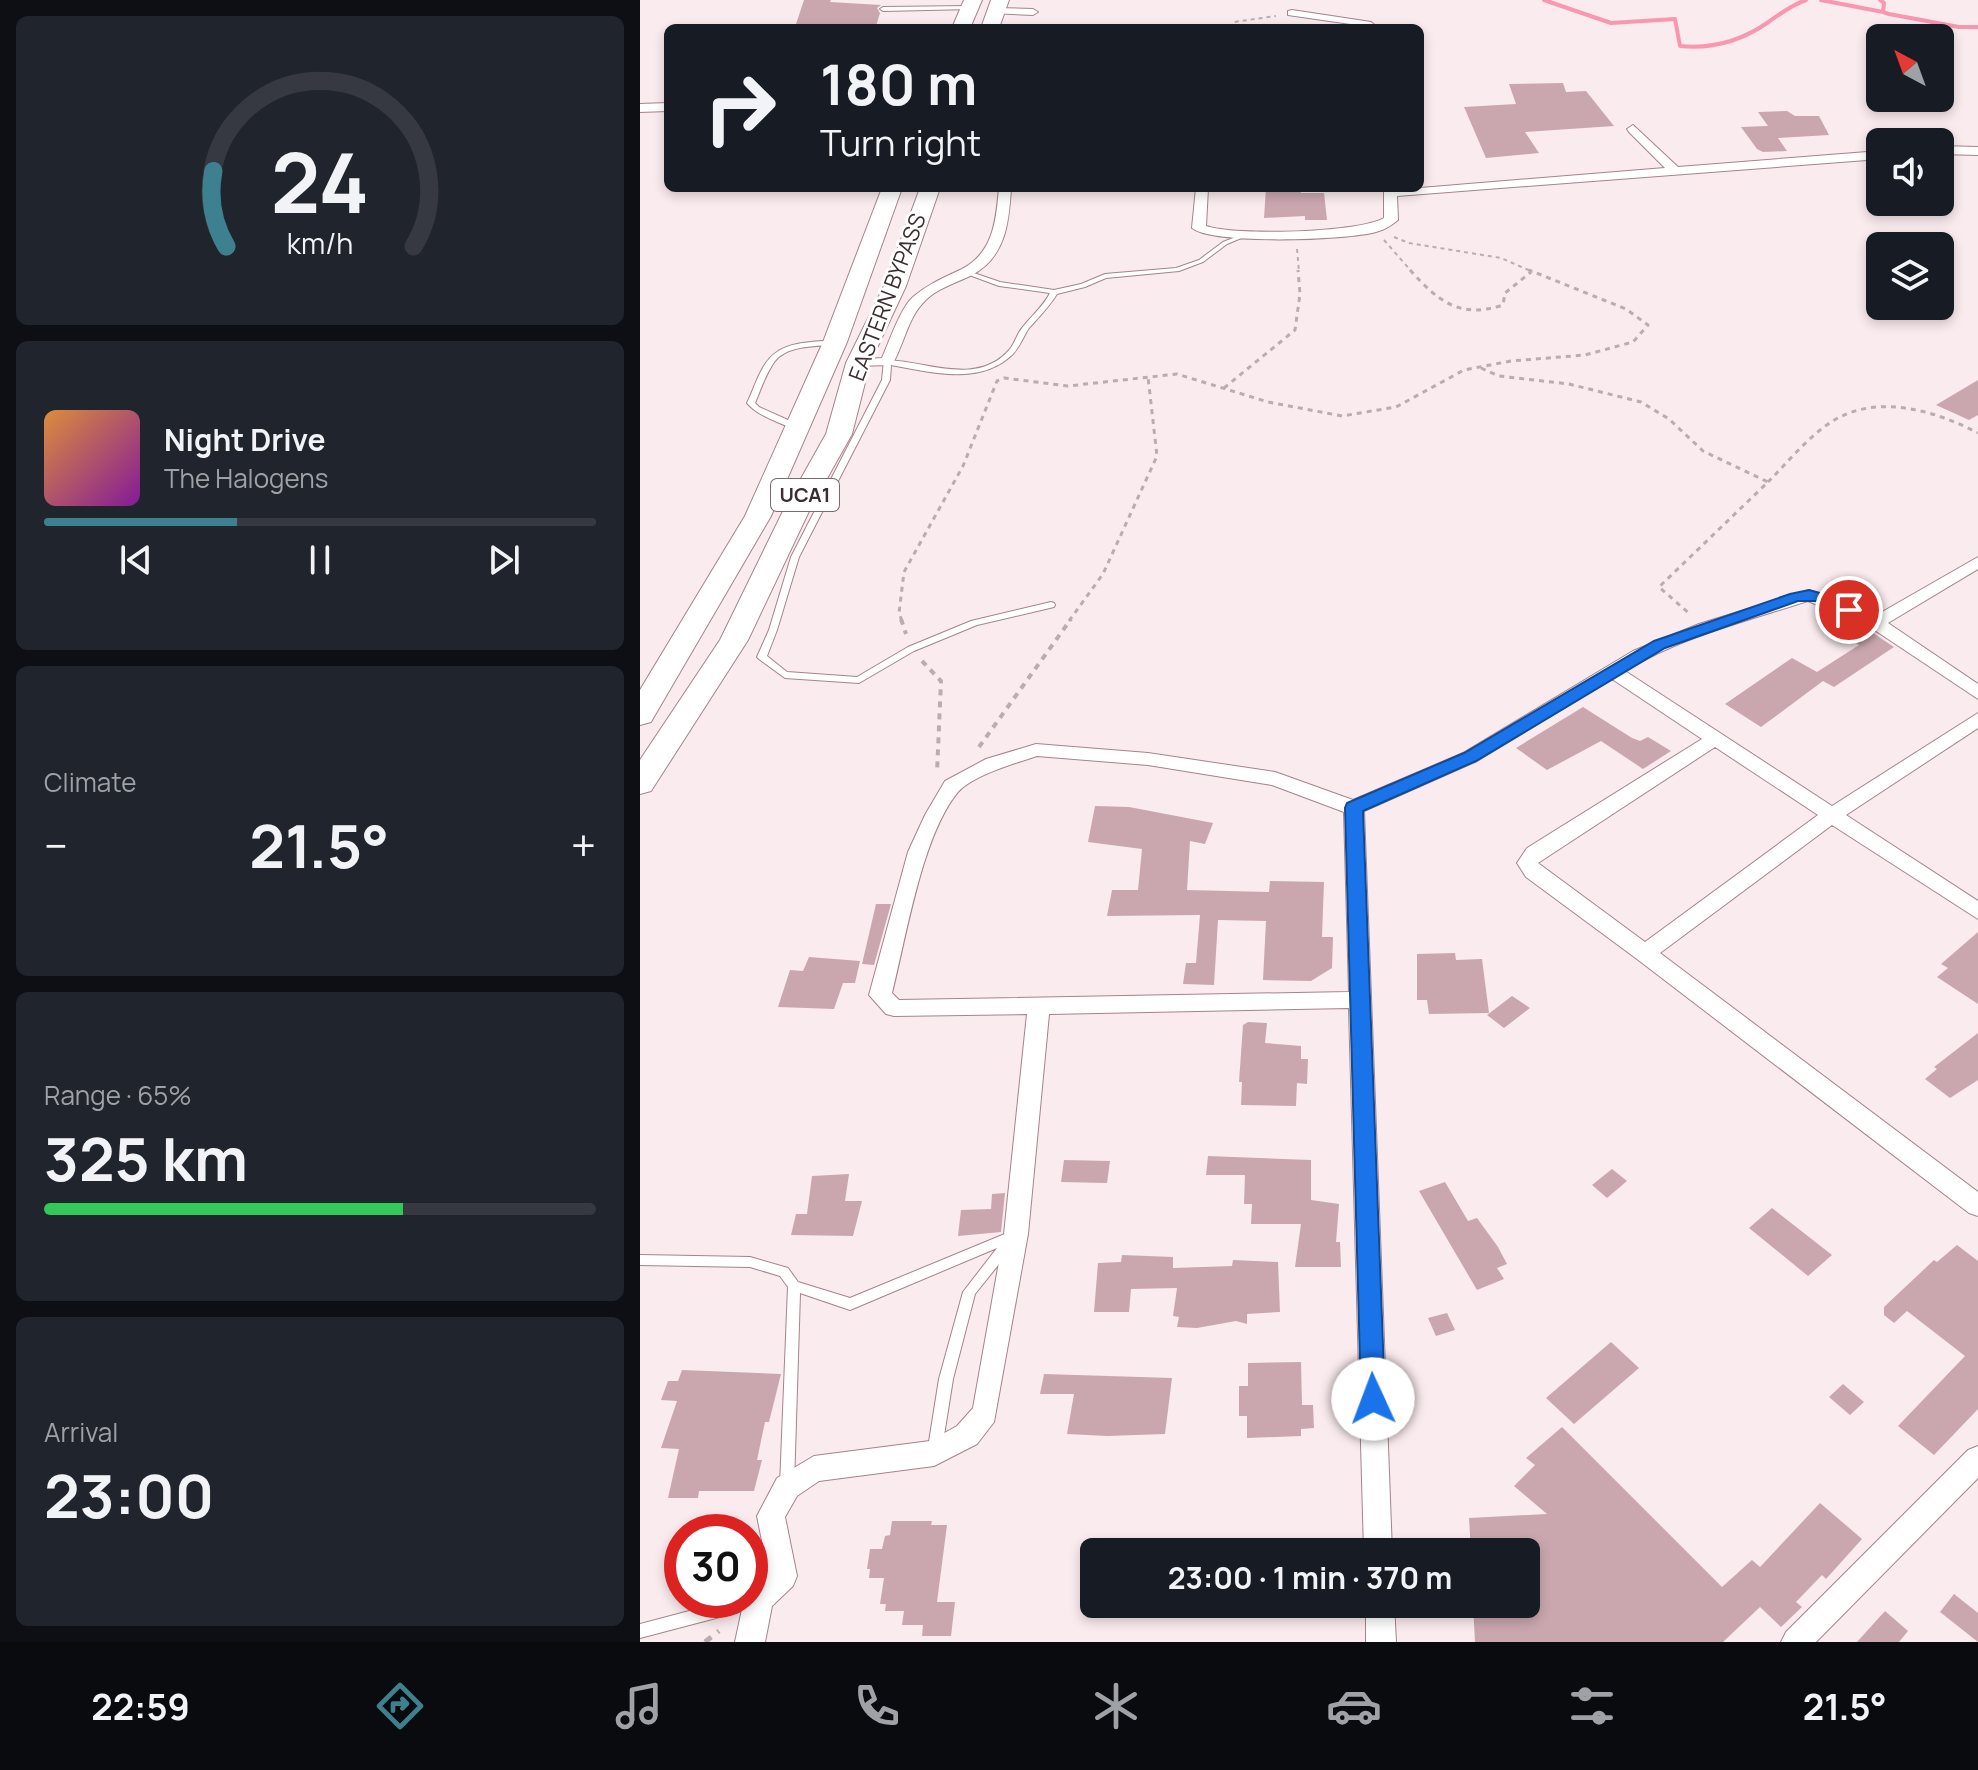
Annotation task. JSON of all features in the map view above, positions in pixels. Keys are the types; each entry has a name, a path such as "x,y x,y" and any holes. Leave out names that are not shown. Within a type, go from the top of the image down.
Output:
{"main road":[{"path":"963,24 972,4"},
{"name":"EASTERN BYPASS","path":"640,715 758,516 835,342 891,192"},
{"name":"EASTERN BYPASS","path":"640,784 734,640 798,507 839,434 858,363 895,286 929,192"}],"street":[{"path":"995,13 1035,6"},
{"path":"1292,13 1364,24"},
{"path":"640,108 664,107"},
{"path":"1633,129 1674,170"},
{"path":"1954,150 1978,151"},
{"path":"1424,188 1866,156"},
{"path":"858,363 887,362 916,301 951,277 966,272 994,247 1002,226 1005,192"},
{"path":"1202,192 1199,228 1210,232 1248,234 1374,229 1391,220 1390,192"},
{"path":"1876,623 1975,567"},
{"path":"1359,1000 894,1008 880,995 918,852 952,786 993,764 1036,750 1148,759 1275,779 1354,808 1470,757 1659,645 1809,595 1876,623 1978,693"},
{"path":"1614,672 1978,911"},
{"path":"1645,953 1831,816 1978,719"},
{"path":"1715,739 1534,853 1527,863 1533,872 1645,953 1978,1206"},
{"path":"1354,808 1378,1538"},
{"path":"768,1590 783,1576 771,1516 787,1487 814,1469 934,1453 967,1435 985,1413 1016,1234 1039,1005"},
{"path":"1796,1642 1978,1459"},
{"path":"750,1642 755,1618"},
{"path":"1380,1618 1381,1642"}],"lane":[{"path":"883,9 972,4"},
{"path":"966,272 999,284 1054,292 1083,286 1105,276 1177,270 1201,261 1225,243 1248,234"},
{"path":"1051,605 974,623 911,649 859,680 785,675 762,657 795,557 886,380 887,362 974,373 992,366 1011,352 1025,330 1047,307 1054,292"},
{"path":"796,427 756,409 751,403 773,355 787,348 835,342"},
{"path":"640,1260 750,1262 784,1272 794,1286 850,1304 1016,1234"},
{"path":"934,1453 946,1379 969,1292 1016,1234"},
{"path":"787,1487 794,1286"},
{"path":"640,1631 688,1618"}],"path":[{"path":"1233,24 1292,13"},
{"path":"1374,229 1433,295 1461,311 1486,313 1503,305 1505,293 1531,272"},
{"path":"935,815 941,681 911,649 899,613 904,572 963,466 993,385 1004,378 1068,386 1177,374 1268,402 1342,416 1396,407 1464,370 1511,361 1585,355 1633,342 1648,325 1626,309 1501,258 1409,243 1374,229"},
{"path":"1224,388 1295,330 1300,294 1297,233"},
{"path":"1479,367 1499,376 1569,384 1641,402 1669,419 1703,451 1768,482"},
{"path":"978,749 1103,574 1121,535 1157,456 1148,377"},
{"path":"1705,628 1659,587 1820,432 1842,416 1902,405 1959,422 1978,433"}],"building":[{"path":"804,0 881,5 877,8 880,13 877,24 796,24"},
{"path":"1563,83 1566,92 1586,91 1614,126 1525,132 1539,153 1486,158 1464,107 1516,104 1509,84"},
{"path":"1787,111 1795,116 1819,116 1829,135 1778,138 1787,151 1763,152 1757,149 1741,127 1768,126 1758,112"},
{"path":"1266,192 1324,193 1327,220 1305,220 1305,216 1264,218"},
{"path":"1978,380 1978,415 1969,420 1936,405"},
{"path":"1867,629 1894,647 1834,687 1823,681 1761,727 1725,704 1792,658 1817,672 1859,645 1851,640"},
{"path":"1583,707 1632,738 1640,741 1648,737 1671,751 1643,769 1601,741 1547,770 1516,748"},
{"path":"1095,806 1129,807 1213,823 1205,844 1190,841 1187,890 1269,892 1270,881 1324,882 1322,937 1333,937 1332,968 1311,981 1263,980 1266,921 1218,920 1214,985 1183,984 1186,963 1196,963 1200,915 1107,916 1112,890 1138,890 1142,849 1088,842"},
{"path":"876,904 891,904 874,965 862,964"},
{"path":"1978,932 1978,1004 1937,977 1948,968 1941,964"},
{"path":"1455,953 1456,960 1482,959 1489,1013 1429,1014 1427,1000 1417,1000 1417,954"},
{"path":"809,957 860,961 855,983 843,983 834,1009 778,1007 790,970 803,971"},
{"path":"1512,996 1530,1008 1504,1028 1487,1015"},
{"path":"1248,1022 1267,1023 1265,1043 1301,1046 1301,1059 1308,1059 1307,1084 1297,1083 1296,1106 1241,1105 1242,1082 1239,1082 1243,1025"},
{"path":"1978,1033 1978,1080 1950,1098 1925,1079 1937,1069 1934,1067"},
{"path":"1208,1156 1311,1160 1311,1200 1339,1204 1336,1242 1340,1242 1341,1267 1295,1267 1301,1224 1251,1224 1252,1204 1244,1204 1245,1175 1206,1175"},
{"path":"1064,1160 1110,1161 1107,1183 1061,1182"},
{"path":"1612,1169 1627,1181 1607,1198 1592,1185"},
{"path":"849,1174 845,1201 862,1201 853,1236 791,1235 796,1214 807,1214 812,1176"},
{"path":"1445,1182 1468,1221 1477,1218 1498,1247 1507,1264 1497,1268 1504,1279 1477,1290 1419,1191"},
{"path":"1005,1193 1001,1232 958,1236 961,1210 991,1209 992,1194"},
{"path":"1772,1208 1832,1255 1808,1276 1749,1228"},
{"path":"1957,1245 1978,1261 1978,1409 1934,1455 1898,1426 1965,1356 1907,1311 1894,1323 1884,1315 1884,1307 1934,1260 1937,1262"},
{"path":"1122,1255 1173,1257 1173,1268 1232,1266 1233,1260 1278,1262 1280,1312 1247,1314 1247,1324 1236,1321 1197,1328 1177,1327 1179,1317 1173,1316 1177,1288 1131,1289 1129,1312 1094,1312 1098,1263 1121,1262"},
{"path":"1447,1313 1455,1330 1436,1336 1428,1318"},
{"path":"1611,1342 1639,1368 1574,1424 1546,1398"},
{"path":"1301,1362 1302,1405 1313,1405 1314,1428 1301,1429 1301,1436 1247,1438 1247,1416 1239,1416 1239,1386 1248,1386 1248,1363"},
{"path":"682,1370 781,1374 769,1422 765,1422 757,1460 762,1460 754,1491 699,1491 698,1498 668,1498 679,1449 661,1448 677,1401 661,1400 668,1381 678,1381"},
{"path":"1044,1374 1172,1378 1165,1434 1067,1434 1074,1394 1040,1394"},
{"path":"1843,1384 1864,1402 1850,1415 1829,1397"},
{"path":"1562,1427 1722,1587 1752,1560 1760,1567 1820,1503 1862,1539 1826,1579 1822,1575 1796,1602 1802,1607 1781,1627 1760,1607 1723,1642 1475,1642 1474,1618 1540,1618 1540,1538 1470,1538 1469,1518 1547,1514 1514,1486 1535,1465 1526,1458"},
{"path":"892,1521 932,1521 931,1525 947,1525 937,1602 955,1602 951,1636 922,1636 923,1625 902,1625 904,1611 885,1611 886,1604 880,1604 884,1578 869,1578 870,1569 867,1569 870,1549 882,1549 885,1536 890,1535"},
{"path":"1954,1594 1978,1613 1978,1642 1940,1612"},
{"path":"1885,1611 1908,1631 1899,1642 1857,1642"}],"waterway":[{"path":"1544,0 1611,23 1675,19 1680,46 1692,47 1736,39 1806,0"},
{"path":"1821,0 1883,12"},
{"path":"1880,0 1884,3 1883,12"},
{"path":"1883,12 1959,27 1978,27"}],"route":[{"path":"1373,1399 1354,808 1470,757 1659,645 1796,597 1809,595 1822,598 1849,610"}]}
